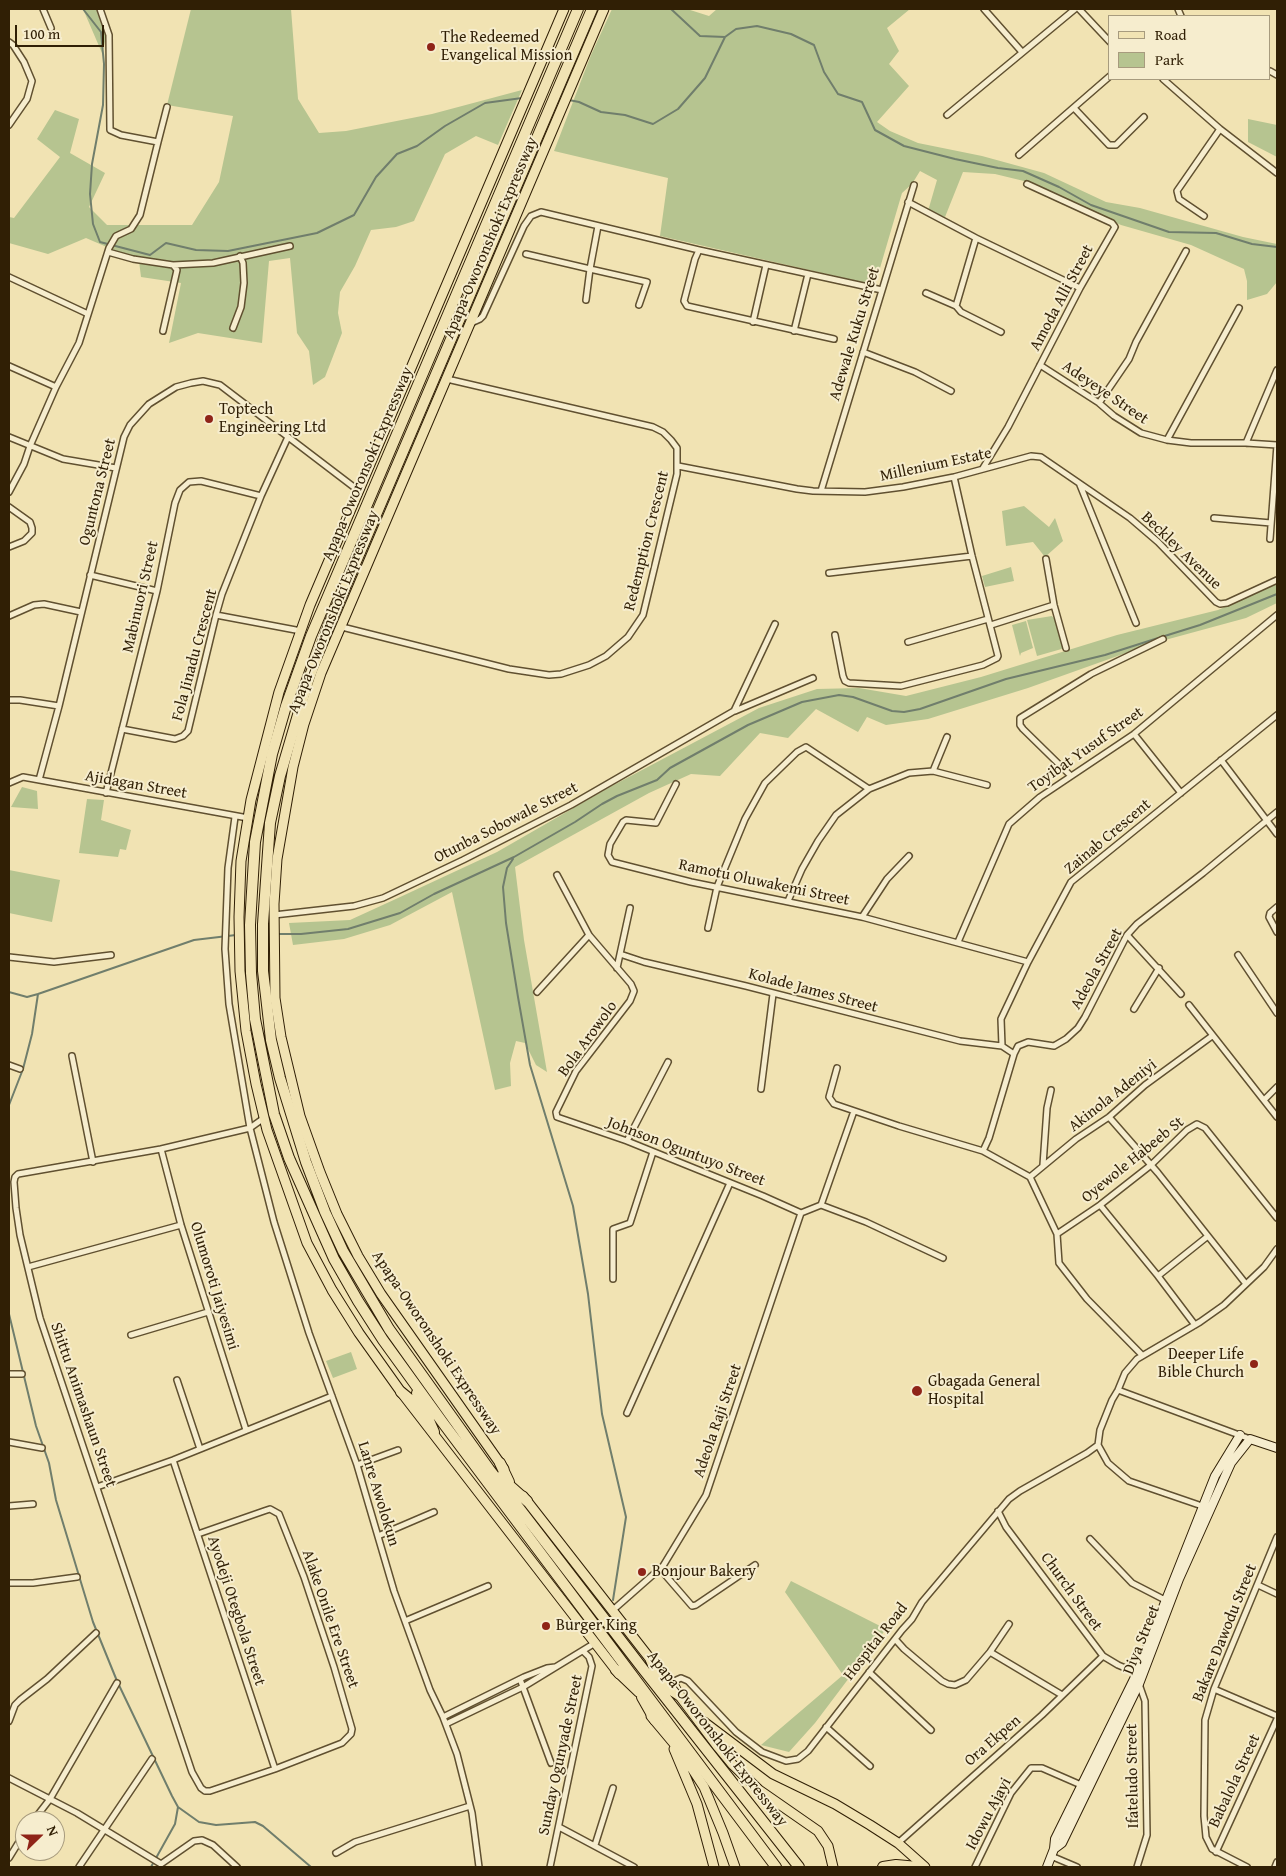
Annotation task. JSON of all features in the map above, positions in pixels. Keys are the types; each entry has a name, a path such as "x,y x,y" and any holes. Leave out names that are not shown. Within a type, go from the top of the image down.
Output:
{"highway":[{"name":"Apapa-Oworonsoki Expressway","path":"251,948 250,925 255,842 272,754 286,706 311,636 578,9"},
{"name":"Apapa-Oworonsoki Expressway","path":"268,948 270,823 280,776 308,681 331,620 592,9"},
{"name":"Apapa-Oworonshoki Expressway","path":"251,948 255,1018 274,1114 289,1158 311,1210 343,1276 368,1317 414,1383 620,1666 776,1867"},
{"name":"Apapa-Oworonshoki Expressway","path":"268,948 267,1005 271,1040 280,1078 303,1153 326,1212 344,1250 389,1329 489,1469 524,1505 643,1669 799,1867"},
{"path":"414,1383 434,1432"},
{"path":"401,1392 443,1423"},
{"path":"500,1463 510,1484 524,1505"},
{"path":"489,1469 510,1484"},
{"path":"651,1660 671,1705"},
{"path":"620,1666 657,1716"},
{"path":"643,1669 679,1696"},
{"path":"882,1867 896,1865 918,1867"}],"main road":[{"name":"Apapa-Oworonshoki Expressway","path":"492,180 564,9"},
{"name":"Apapa-Oworonshoki Expressway","path":"268,925 274,915 277,859 293,767 304,724 321,673 604,9"},
{"name":"Apapa-Oworonsoki Expressway","path":"239,926 242,861 248,818 263,748 279,692 301,631 358,491 492,180"},
{"name":"Apapa-Oworonshoki Expressway","path":"239,926 240,971 246,1031 264,1118 308,1243 332,1290 358,1333 401,1392 434,1432 596,1643 620,1666"},
{"name":"Apapa-Oworonshoki Expressway","path":"268,948 281,1037 304,1127 338,1214 358,1256 381,1294 500,1463 524,1505 613,1610 651,1660 672,1682 679,1696 693,1713"},
{"name":"Diya Street","path":"1047,1867 1053,1853 1055,1838 1137,1673 1215,1476 1240,1435"},
{"name":"Diya Street","path":"1053,1853 1062,1843 1139,1684 1179,1579 1231,1463 1250,1439"},
{"path":"1250,1439 1277,1448"},
{"path":"693,1713 728,1742 773,1774 835,1804 898,1843 925,1867"},
{"path":"693,1713 718,1747 748,1780 771,1800 805,1820 818,1831 828,1846 833,1867"},
{"name":"Apapa-Oworonshoki Expressway","path":"657,1716 670,1740"},
{"path":"670,1740 697,1804 714,1867"},
{"path":"670,1740 682,1753 704,1788 724,1833 735,1867"}],"street":[{"path":"43,9 51,28"},
{"path":"100,9 109,34 110,130 121,135 158,142"},
{"path":"984,9 1022,52"},
{"path":"947,115 1075,9"},
{"path":"1079,9 1108,40"},
{"path":"9,42 24,62 32,82 27,99 9,126"},
{"path":"1019,155 1108,78"},
{"path":"1163,80 1220,129 1277,173"},
{"path":"9,492 24,464 56,387 79,343 109,250 116,236 132,228 140,215 167,107"},
{"path":"1074,108 1109,145 1116,144 1144,117"},
{"path":"1204,216 1179,199 1177,190 1220,129"},
{"name":"Amoda Alli Street","path":"983,468 1008,427 1115,225 1027,184"},
{"name":"Adewale Kuku Street","path":"821,491 914,185"},
{"path":"908,202 976,238 1080,288"},
{"path":"471,323 483,316 524,226 531,216 541,212 699,250 882,290"},
{"path":"586,300 598,226"},
{"path":"956,306 976,238"},
{"path":"109,250 134,259 173,265 213,263 290,246"},
{"path":"699,250 684,300 685,304 753,322 834,339"},
{"path":"1099,403 1129,359 1136,342 1186,251"},
{"path":"526,254 647,282 639,305"},
{"path":"233,328 241,307 244,283 243,263 240,256"},
{"path":"163,331 177,270 173,265"},
{"path":"753,322 766,265"},
{"path":"794,330 808,274"},
{"path":"9,277 88,314"},
{"path":"926,293 956,306 961,312 1001,332"},
{"path":"1167,440 1239,308"},
{"path":"863,352 915,372 951,391"},
{"name":"Adeyeye Street","path":"1040,365 1099,403 1134,430 1150,437 1191,443 1277,445"},
{"path":"9,366 56,387"},
{"path":"1246,443 1277,370"},
{"name":"Redemption Crescent","path":"342,627 532,674 549,675 561,674 589,665 618,647 628,637 643,615 678,466 677,448 663,432 654,427 447,379"},
{"name":"Oguntona Street","path":"39,780 59,706 80,612 124,437 130,425 139,414 162,395 176,387 191,382 203,381 220,385 358,491"},
{"path":"9,437 62,459 116,468"},
{"name":"Fola Jinadu Crescent","path":"122,729 175,739 186,734 191,725 216,615 261,496 288,437"},
{"path":"1270,539 1277,445"},
{"name":"Millenium Estate","path":"678,466 797,489 879,491 954,477 1031,456 1041,457 1049,461"},
{"name":"Beckley Avenue","path":"1049,461 1079,484 1130,518 1158,542 1216,602 1220,604 1227,603 1277,580"},
{"path":"835,635 845,681 902,686 994,661 998,656 954,477"},
{"name":"Mabinuori Street","path":"106,793 157,591 175,503 180,490 189,482 201,481 261,496"},
{"path":"1079,484 1136,623"},
{"path":"9,508 30,522 32,528 29,537 9,547"},
{"path":"1214,518 1271,523"},
{"path":"830,573 972,556"},
{"path":"1046,559 1054,605 1066,648"},
{"path":"90,575 157,591"},
{"path":"9,616 34,605 56,606 80,612"},
{"path":"990,625 1054,605"},
{"path":"216,615 301,631"},
{"name":"Toyibat Yusuf Street","path":"958,942 1008,824 1023,810 1134,734 1277,615"},
{"path":"908,642 988,619"},
{"path":"734,711 775,624"},
{"path":"1071,776 1023,729 1020,725 1020,718 1091,674 1163,639"},
{"name":"Otunba Sobowale Street","path":"274,915 354,906 383,898 463,860 579,800 734,711 814,678"},
{"path":"9,700 59,706"},
{"name":"Zainab Crescent","path":"1002,1046 1001,1019 1028,962 1070,882 1277,715"},
{"path":"1134,734 1180,793"},
{"path":"933,771 947,737"},
{"path":"708,928 717,887 745,819 765,783 801,748 806,747 869,788"},
{"path":"1221,760 1277,834"},
{"path":"788,900 818,840 836,815 869,788 909,773 933,771 987,785"},
{"name":"Ajidagan Street","path":"9,783 23,777 248,818"},
{"name":"Ramotu Oluwakemi Street","path":"676,784 656,824 626,820 624,822 610,844 608,855 612,862 717,887 788,900 862,917 1028,962"},
{"name":"Adeola Street","path":"1014,1054 1018,1046 1028,1042 1054,1046 1062,1043 1078,1028 1127,935 1137,924 1277,812"},
{"name":"Lanre Awolokun","path":"235,817 228,868 225,947 230,1013 250,1128 263,1183 309,1333 357,1465 394,1591 430,1690 446,1724 457,1754 470,1806 479,1867"},
{"path":"862,917 887,879 909,856"},
{"name":"Bola Arowolo","path":"557,875 589,935 631,984 634,991 630,1001 576,1071 556,1112 561,1118"},
{"path":"1277,907 1270,913 1269,917 1277,932"},
{"path":"617,968 630,908"},
{"path":"537,992 589,935"},
{"path":"1127,935 1181,994"},
{"name":"Kolade James Street","path":"620,954 644,962 960,1041 1002,1046 1014,1054"},
{"path":"9,957 54,962 111,955"},
{"path":"1238,955 1277,1013"},
{"path":"1134,1008 1159,968"},
{"path":"761,1089 773,994"},
{"path":"1189,1005 1277,1117"},
{"name":"Akinola Adeniyi","path":"1030,1177 1043,1165 1109,1116 1145,1085 1212,1036"},
{"path":"983,1151 989,1138 1014,1054"},
{"path":"72,1056 93,1162"},
{"path":"627,1141 668,1062"},
{"path":"9,1065 20,1069"},
{"path":"836,1068 830,1096 834,1104 983,1151 1030,1177 1057,1234 1059,1263 1087,1299 1142,1356"},
{"path":"1264,1100 1277,1087"},
{"path":"1043,1165 1051,1090"},
{"path":"821,1205 854,1111"},
{"path":"1109,1116 1151,1165 1246,1284"},
{"path":"250,1128 264,1118"},
{"name":"Johnson Oguntuyo Street","path":"561,1118 627,1141 801,1213"},
{"name":"Oyewole Habeeb St","path":"1057,1234 1100,1205 1151,1165 1187,1130 1197,1124 1204,1128 1277,1218"},
{"name":"Shittu Animashaun Street","path":"250,1128 161,1149 18,1174 15,1177 16,1208 40,1318 196,1782 204,1791 210,1792 275,1769"},
{"name":"Olumoroti Jaiyesimi","path":"161,1149 181,1225 246,1430"},
{"path":"613,1279 614,1228 630,1223 653,1152"},
{"path":"626,1413 730,1182"},
{"path":"801,1213 821,1205 840,1214 866,1222 943,1258"},
{"path":"1100,1205 1195,1325"},
{"name":"Adeola Raji Street","path":"613,1610 660,1569 688,1527 706,1495 801,1213"},
{"path":"28,1267 181,1225"},
{"path":"1158,1276 1208,1236"},
{"path":"1202,1506 1129,1481 1108,1463 1098,1445 1100,1430 1125,1373 1142,1356 1195,1325 1224,1305 1264,1268 1277,1249"},
{"path":"131,1335 208,1312"},
{"path":"9,1374 22,1374"},
{"path":"177,1380 200,1449"},
{"path":"1118,1390 1250,1439"},
{"path":"97,1487 173,1460 332,1396"},
{"path":"9,1442 42,1448"},
{"name":"Hospital Road","path":"672,1682 681,1678 688,1681 736,1732 762,1752 777,1758 793,1760 802,1756 912,1619 922,1602 1009,1499 1020,1490 1098,1445"},
{"path":"357,1465 398,1450"},
{"name":"Ayodeji Otegbola Street","path":"173,1460 275,1769"},
{"path":"9,1506 33,1504"},
{"name":"Alake Onile Ere Street","path":"198,1534 270,1509 279,1514 304,1577 334,1667 351,1721 352,1734 342,1743 275,1769"},
{"name":"Church Street","path":"998,1511 1006,1527 1103,1656 1118,1666 1137,1673"},
{"path":"378,1536 434,1512"},
{"name":"Bakare Dawodu Street","path":"1216,1852 1212,1850 1206,1837 1204,1816 1205,1720 1214,1689 1277,1538"},
{"path":"1090,1539 1132,1583 1165,1600"},
{"path":"660,1569 692,1606 755,1565"},
{"path":"9,1583 34,1583 77,1577"},
{"path":"1258,1585 1277,1594"},
{"path":"405,1621 488,1586"},
{"path":"895,1639 904,1649 948,1684 955,1685 966,1680 990,1652 1009,1624"},
{"path":"9,1721 16,1705 65,1663 96,1633"},
{"path":"446,1724 549,1673 596,1643"},
{"name":"Sunday Ogunyade Street","path":"550,1867 592,1666 589,1657 583,1651"},
{"path":"990,1652 1062,1695"},
{"name":"Ora Ekpen","path":"898,1843 1103,1656"},
{"path":"443,1717 520,1679 547,1668 556,1667"},
{"path":"869,1672 931,1730"},
{"path":"520,1679 551,1763"},
{"path":"41,1811 50,1799 117,1683"},
{"name":"Ifateludo Street","path":"1137,1867 1146,1836 1145,1701 1139,1684"},
{"path":"1214,1689 1277,1718"},
{"path":"9,1703 16,1705"},
{"name":"Babalola Street","path":"1216,1852 1277,1718"},
{"path":"826,1727 870,1766"},
{"path":"79,1867 152,1759"},
{"name":"Idowu Ajayi","path":"975,1867 1011,1793 1031,1768 1042,1768 1081,1785"},
{"path":"9,1778 105,1829 159,1864 194,1841 202,1840 213,1845 237,1867"},
{"path":"595,1845 613,1788"},
{"path":"336,1854 355,1842 470,1806"},
{"path":"559,1827 634,1867"},
{"path":"1216,1852 1247,1867"},
{"path":"1053,1853 1077,1867"},
{"path":"1275,1867 1277,1862"}],"green space":[{"path":"83,9 96,9 106,38 102,53"},
{"path":"191,9 291,9 298,99 319,133 346,131 432,114 522,90 498,145 476,136 445,154 414,221 396,227 371,230 355,266 340,292 338,313 342,333 325,377 313,385 309,351 297,333 290,258 269,261 262,343 198,333 169,343 181,283 141,277 139,261 86,238 48,254 9,243 9,217 14,218 60,157 37,139 55,110 79,119 70,153 105,173 89,207 107,225 192,225 219,182 233,116 167,105"},
{"path":"612,9 687,9 709,16 717,9 910,9 887,28 899,51 889,64 909,86 877,122 890,131 918,143 982,156 1044,173 1106,202 1140,208 1243,237 1277,244 1277,282 1267,294 1247,300 1247,281 1244,269 1191,245 1121,225 1028,182 995,174 963,172 945,217 928,211 937,180 920,171 912,184 902,193 875,285 660,236 668,178 554,151 591,55"},
{"path":"1248,119 1277,125 1277,157 1248,142"},
{"path":"1024,506 1049,527 1055,518 1063,541 1045,557 1033,542 1006,546 1002,511"},
{"path":"1011,567 1014,581 985,587 982,576"},
{"path":"1277,583 1277,603 1246,618 1154,643 1028,688 928,719 886,725 867,717 858,732 816,709 788,738 760,733 720,776 691,774 649,793 515,867 524,940 547,1072 536,1065 525,1043 516,1041 510,1063 511,1086 495,1090 452,892 390,925 344,939 293,945 289,923 350,920 497,852 610,787 759,708 817,689 859,688 906,696 981,677 1117,635 1218,610"},
{"path":"1052,616 1057,622 1065,648 1037,656 1027,620"},
{"path":"1026,621 1033,648 1021,653 1020,656 1012,625"},
{"path":"22,787 37,791 38,809 11,807"},
{"path":"87,799 104,800 101,820 131,830 126,850 120,849 118,857 79,853"},
{"path":"9,870 60,880 52,922 9,913"},
{"path":"351,1352 357,1369 333,1378 326,1361"},
{"path":"791,1581 886,1629 815,1723 789,1752 761,1745 843,1675 785,1592"}],"waterway":[{"path":"83,9 101,32 104,64 103,105 92,164 90,194 93,224 100,242 150,255 166,243 196,250 228,251 317,233 354,215 376,177 397,154 417,146 445,126 485,103 522,98"},
{"path":"671,9 700,36 725,37 736,29 757,26 791,34 814,45 824,72 838,94 862,102 875,130 904,146 955,159 1023,171 1059,187 1091,205 1169,232 1216,233 1252,244 1277,247"},
{"path":"569,100 579,102 601,112 625,115 653,124 678,109 705,78 725,37"},
{"path":"278,934 301,934 348,929 400,913 434,894 514,857 617,796 657,780 670,768 748,725 802,702 839,695 853,697 892,711 904,712 920,709 1006,679 1105,655 1200,625 1277,594"},
{"path":"513,859 507,868 503,887 506,923 518,997 530,1065 573,1206 588,1294 602,1414 626,1517 613,1600"},
{"path":"9,1105 23,1069 32,1034 38,994 194,940 236,935"},
{"path":"9,992 27,997 38,994"},
{"path":"9,1314 36,1426 49,1463 56,1500 93,1622 117,1681 178,1807 199,1822 216,1825 255,1822 263,1826 311,1867"},
{"path":"151,1867 175,1824 178,1807"}],"place":[{"name":"The Redeemed Evangelical Mission","path":"431,47"},
{"name":"Toptech Engineering Ltd","path":"209,419"},
{"name":"Deeper Life Bible Church","path":"1254,1364"},
{"name":"Gbagada General Hospital","path":"917,1391"},
{"name":"Bonjour Bakery","path":"642,1572"},
{"name":"Burger King","path":"546,1626"}]}
